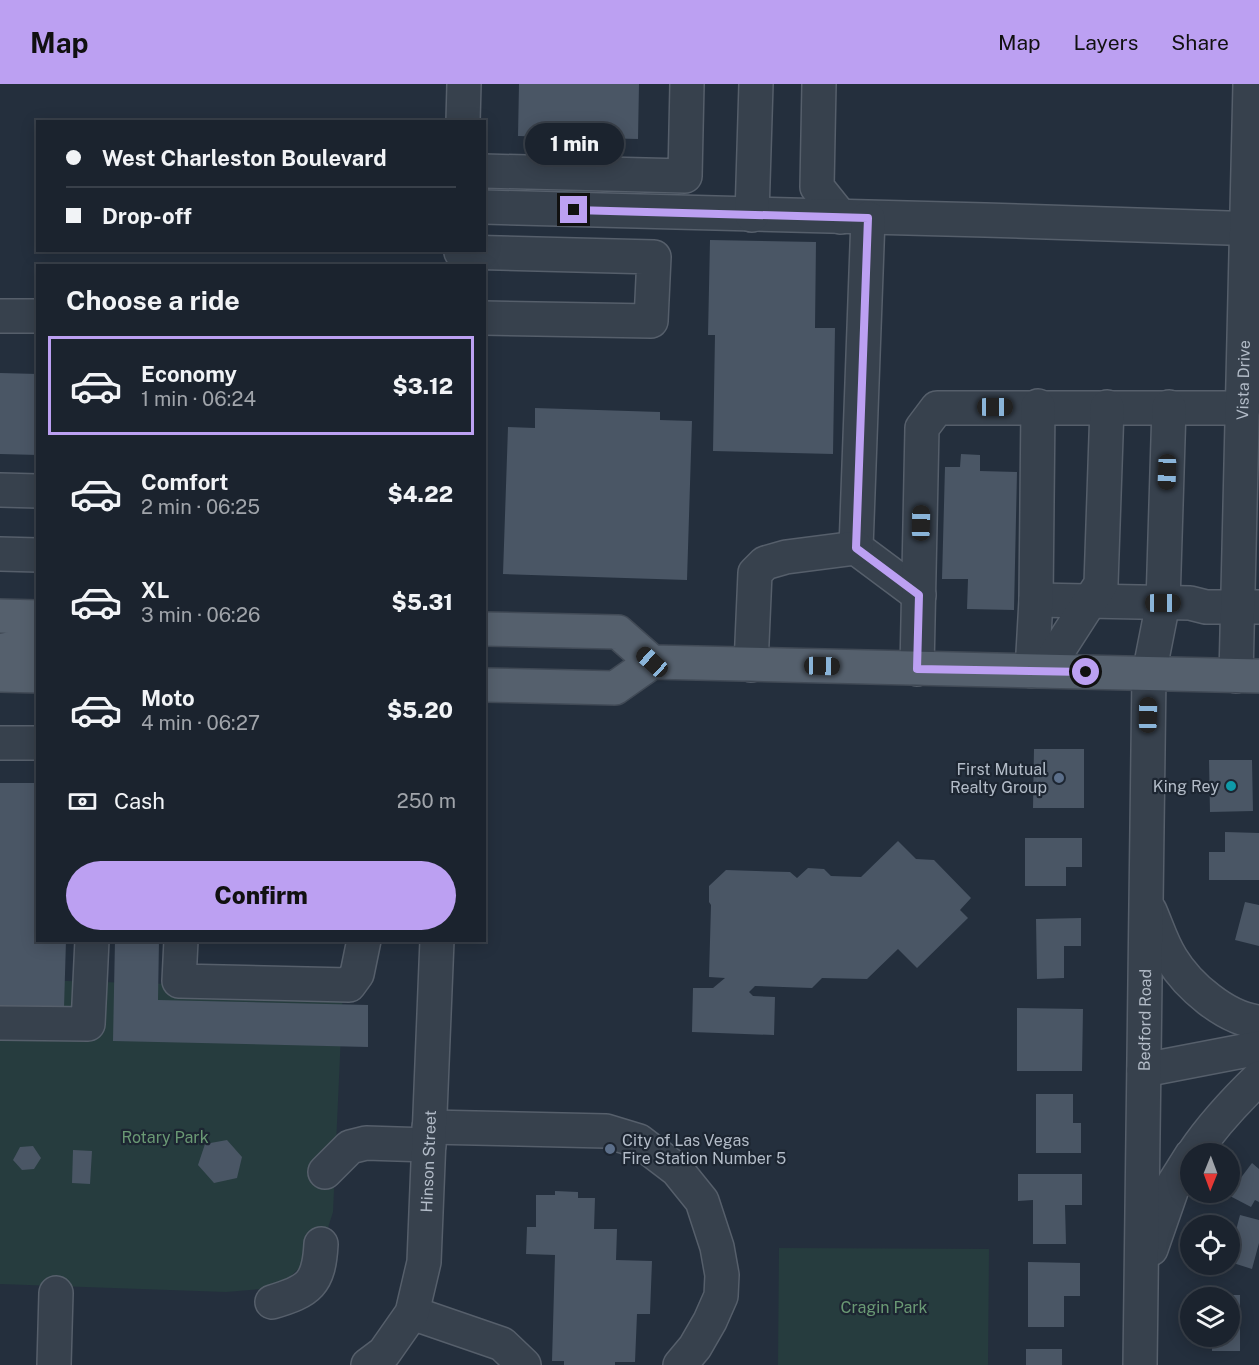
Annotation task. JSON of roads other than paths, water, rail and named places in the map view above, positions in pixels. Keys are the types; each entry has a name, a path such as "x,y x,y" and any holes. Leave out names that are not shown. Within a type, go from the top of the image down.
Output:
{"main road":[{"path":"0,616 36,617"},
{"path":"486,629 618,632 652,662"},
{"path":"0,651 18,647 36,647"},
{"path":"486,685 615,688 652,662 1248,676"},
{"path":"0,675 36,676"}],"street":[{"path":"463,120 464,84"},
{"path":"486,171 685,176 687,84"},
{"path":"752,215 756,84"},
{"path":"819,84 817,187 854,217"},
{"name":"Vista Drive","path":"1248,676 1249,564 1243,408 1253,229 1250,84"},
{"path":"486,207 1253,229"},
{"path":"854,217 856,548"},
{"path":"461,256 654,257 651,321 486,318"},
{"path":"0,316 36,316"},
{"path":"917,669 922,428 937,408 1038,406 1243,408"},
{"path":"1038,406 1036,600 1038,671"},
{"path":"1038,671 1101,584 1107,407"},
{"name":"Bedford Road","path":"1140,1365 1149,674 1163,603 1169,407"},
{"path":"0,490 36,491"},
{"path":"751,665 755,573 765,563 786,557 856,548 919,595"},
{"path":"0,554 36,555"},
{"path":"1036,600 1190,603 1206,607 1248,607"},
{"path":"0,743 36,743"},
{"path":"1146,900 1171,959 1191,984 1217,1005 1248,1021 1259,1022"},
{"path":"0,1023 88,1024 92,942"},
{"path":"181,942 179,981 349,985 357,974 364,942"},
{"name":"Hinson Street","path":"368,1365 384,1353 412,1312 424,1262 437,942"},
{"path":"1144,1070 1259,1048"},
{"path":"1200,1143 1237,1098 1259,1078"},
{"path":"325,1172 350,1147 429,1136 606,1131 639,1141 677,1170 702,1201 717,1247 722,1275 721,1296 695,1347 680,1365"},
{"path":"1141,1279 1174,1183 1180,1174"},
{"path":"272,1302 295,1295 312,1284 320,1264 321,1244"},
{"path":"54,1365 57,1293"},
{"path":"412,1312 502,1344 524,1365"}],"place":[{"name":"First Mutual Realty Group","path":"1059,778"},
{"name":"King Rey","path":"1231,786"},
{"name":"City of Las Vegas Fire Station Number 5","path":"610,1149"}],"park label":[{"name":"Rotary Park","path":"165,1137"},
{"name":"Cragin Park","path":"884,1307"}]}
